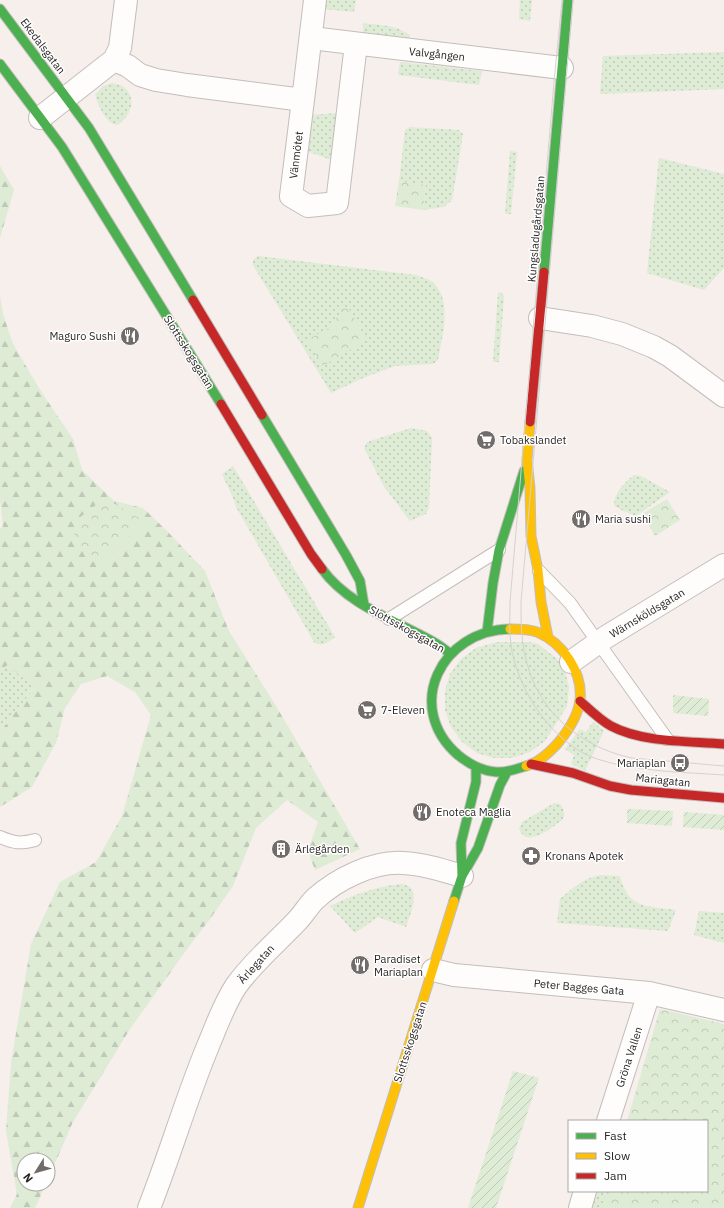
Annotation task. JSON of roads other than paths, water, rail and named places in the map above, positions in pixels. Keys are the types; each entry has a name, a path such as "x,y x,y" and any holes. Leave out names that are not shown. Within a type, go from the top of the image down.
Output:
{"street":[{"path":"0,64 40,118 114,60 120,48 126,0"},
{"path":"114,60 128,66 140,75 156,80 303,100 315,0"},
{"name":"Kungsladugårdsgatan","path":"548,637 541,602 538,570 531,536 530,488 527,460 568,0"},
{"name":"Ekedalsgatan","path":"0,9 66,97"},
{"name":"Valvgången","path":"311,38 562,68"},
{"name":"Vänmötet","path":"303,100 291,196 308,206 337,203 356,44"},
{"name":"Slottsskogsgatan","path":"66,97 89,128 346,556 360,581 364,605"},
{"name":"Slottsskogsgatan","path":"40,118 62,147 249,449 311,554 327,576 348,594 364,605 432,641 451,654"},
{"path":"540,318 592,326 622,334 654,347 670,356 724,396"},
{"name":"Kungsladugårdsgatan","path":"487,632 493,583 500,550 527,460"},
{"name":"Wärnsköldsgatan","path":"571,662 599,642 724,565"},
{"path":"521,629 536,631 548,637 556,643 571,662 576,674 580,687 580,701 576,716 557,745 546,755 531,764 507,772 488,771 476,768 455,754 445,742 437,728 432,711 433,694 437,676 451,654 481,633 521,629"},
{"path":"580,701 612,727 632,734 646,737 724,744"},
{"name":"Mariagatan","path":"531,764 573,773 610,786 632,790 724,798"},
{"name":"Slottsskogsgatan","path":"462,876 461,843 476,782 476,768"},
{"name":"Slottsskogsgatan","path":"358,1208 462,876 478,848 500,785 507,772"},
{"name":"Ärlegatan","path":"149,1208 196,1077 214,1032 235,988 260,958 297,921 314,900 334,883 364,870 390,863 433,867 462,876"},
{"name":"Peter Bagges Gata","path":"433,970 454,975 649,993 724,1010"},
{"name":"Gröna Vallen","path":"608,1120 649,993"},
{"path":"580,1208 585,1192"}],"lane":[{"path":"389,619 500,550"},
{"path":"538,570 570,603 667,739"},
{"path":"0,837 13,842 24,843 35,840"}],"tram line":[{"path":"562,0 510,602 511,645 521,680 529,697 552,728 581,752 597,759 628,767 660,771 724,775"},
{"path":"573,0 521,602 522,632 525,655 533,681 542,698 566,726 580,737 614,753 632,758 724,766"}],"place":[{"name":"Maguro Sushi","path":"130,336"},
{"name":"Tobakslandet","path":"486,440"},
{"name":"Maria sushi","path":"581,519"},
{"name":"7-Eleven","path":"367,710"},
{"name":"Mariaplan","path":"680,763"},
{"name":"Enoteca Maglia","path":"422,812"},
{"name":"Ärlegården","path":"281,849"},
{"name":"Kronans Apotek","path":"531,856"},
{"name":"Paradiset Mariaplan","path":"360,965"}]}
